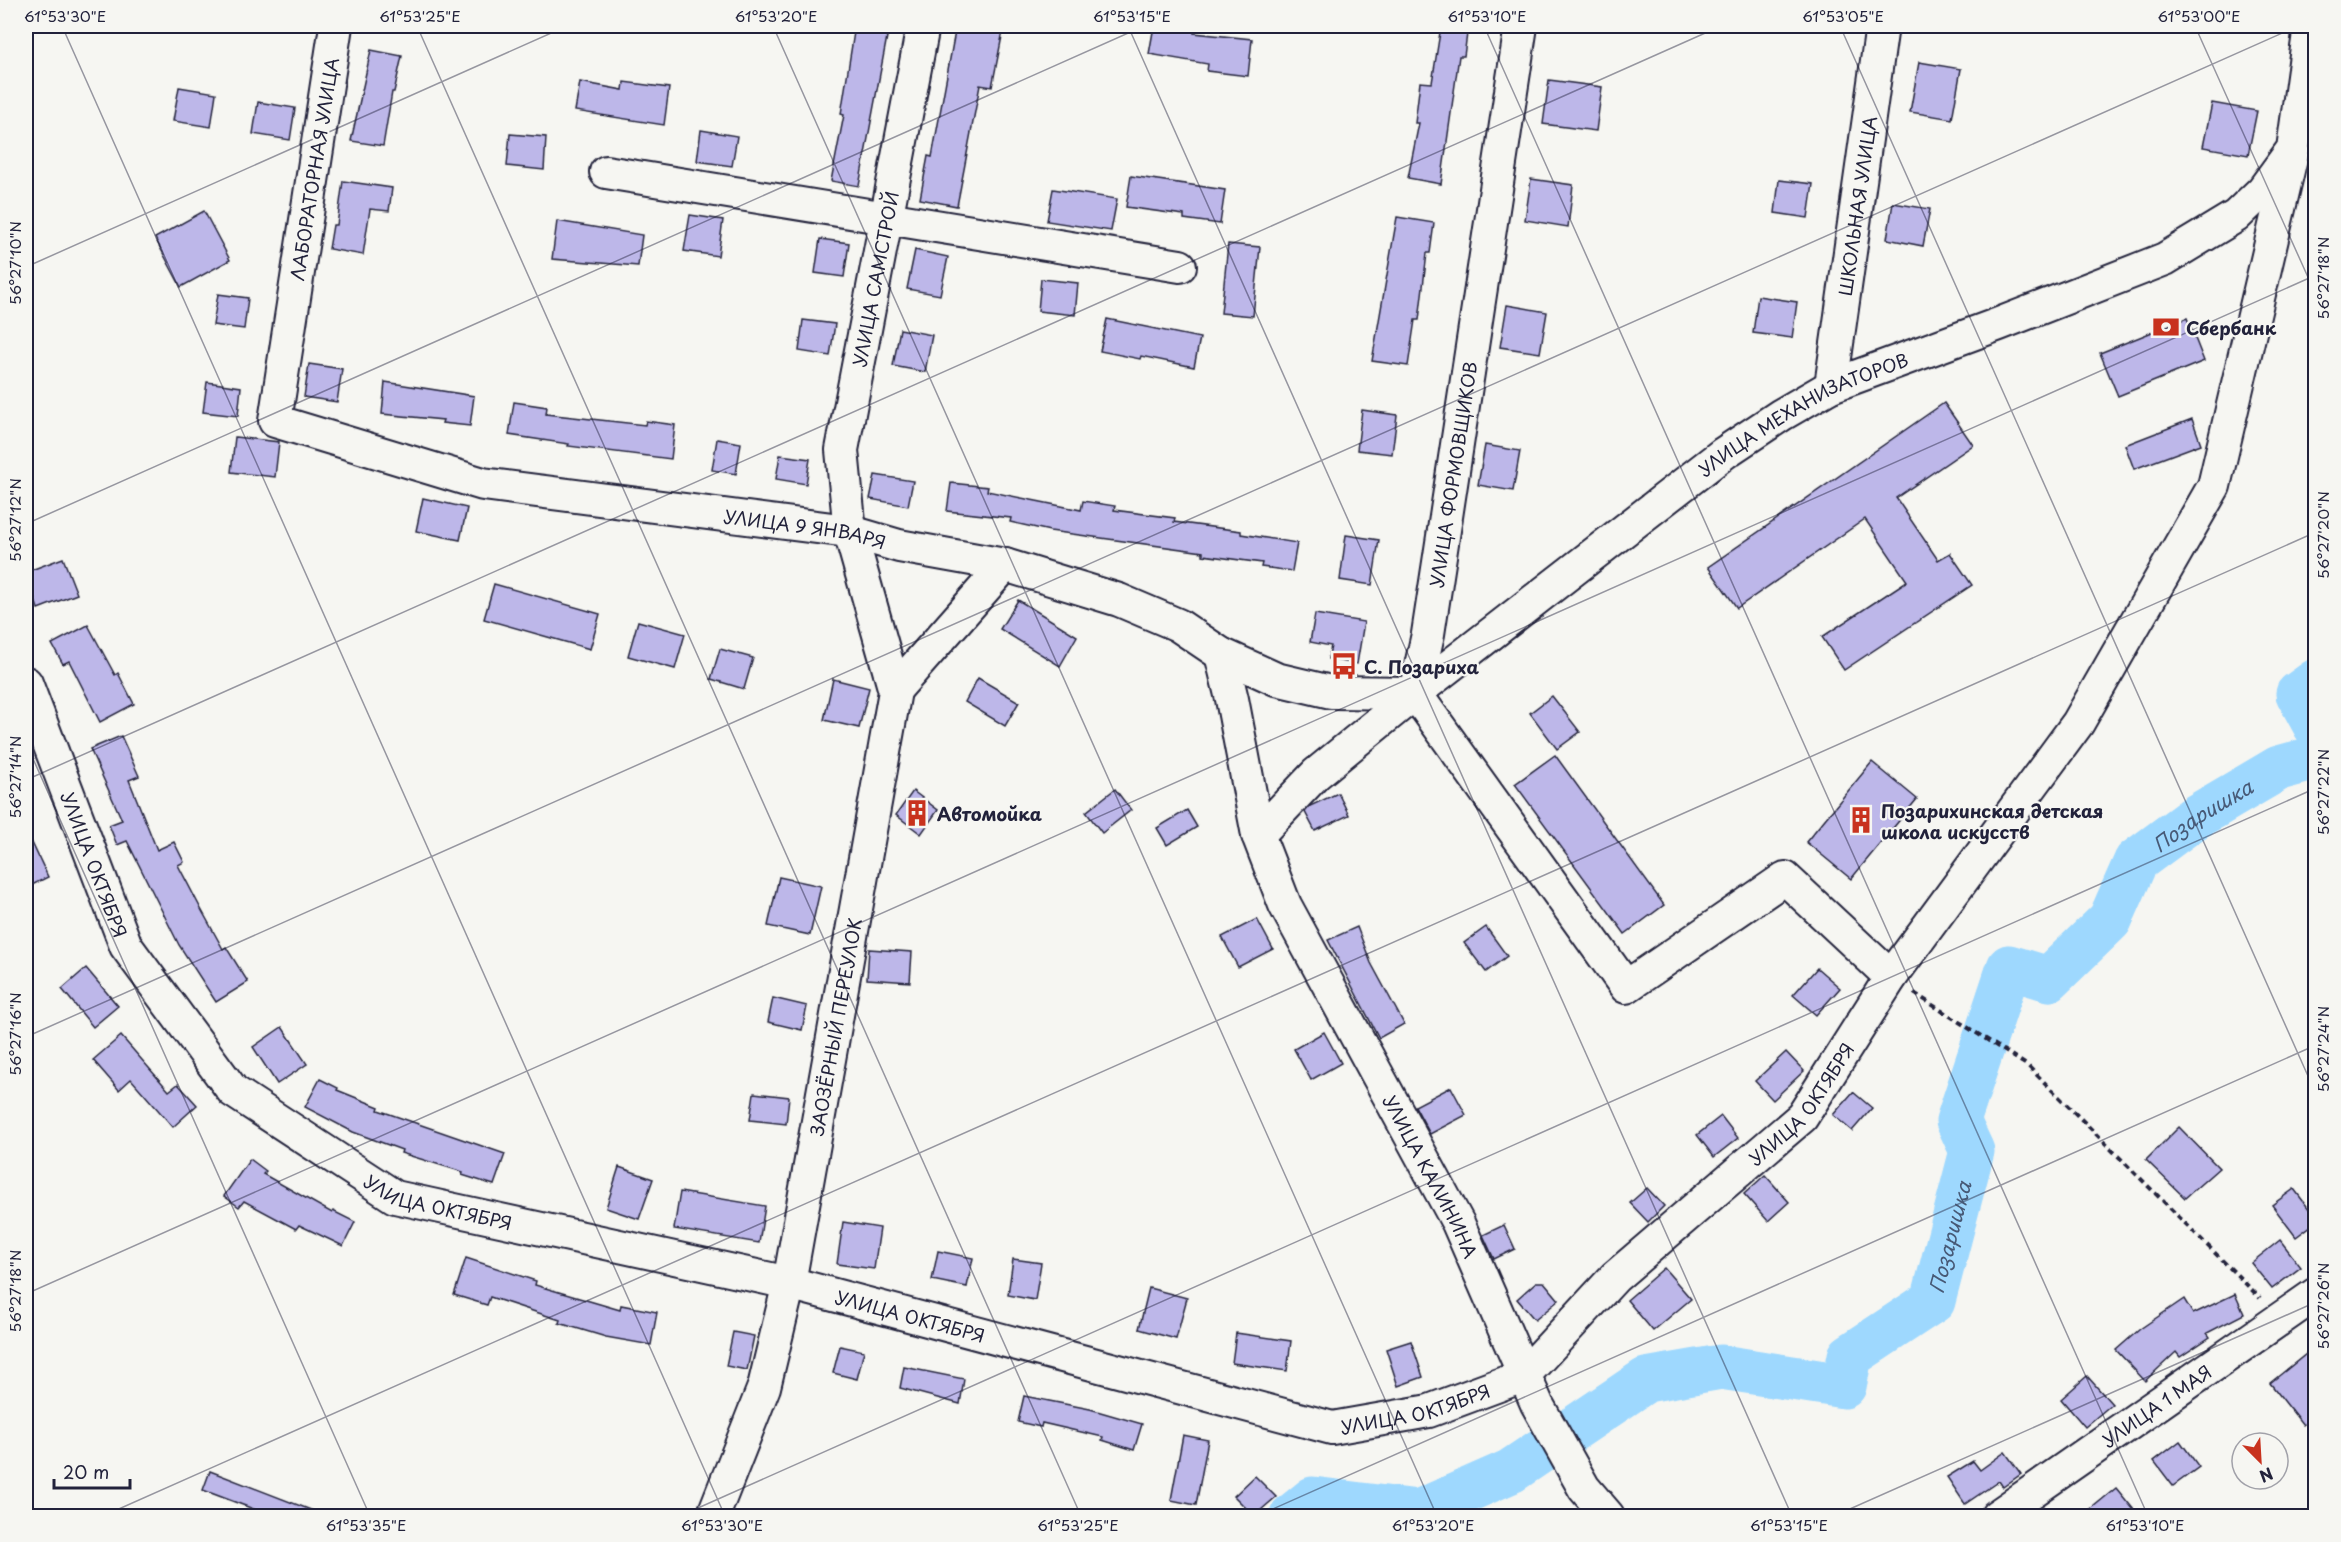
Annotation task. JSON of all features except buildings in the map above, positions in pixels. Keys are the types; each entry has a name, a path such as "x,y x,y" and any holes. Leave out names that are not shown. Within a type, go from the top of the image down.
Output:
{"street":[{"name":"ЛАБОРАТОРНАЯ УЛИЦА","path":"287,424 290,323 336,26"},
{"name":"УЛИЦА САМСТРОЙ","path":"850,532 842,450 924,26"},
{"name":"УЛИЦА ФОРМОВЩИКОВ","path":"1414,693 1428,634 1521,26"},
{"name":"ШКОЛЬНАЯ УЛИЦА","path":"1831,386 1882,26"},
{"name":"УЛИЦА МЕХАНИЗАТОРОВ","path":"1258,835 1316,774 1414,693 1724,453 1781,415 1831,386 2000,324 2165,259 2236,216 2263,190 2293,149 2310,26"},
{"name":"УЛИЦА ОКТЯБРЯ","path":"26,683 126,946 233,1091 395,1197 789,1283 1332,1428 1429,1411 1523,1376 1615,1277 1802,1117 1892,977 2078,723 2214,486 2293,149"},
{"path":"606,172 885,220 1180,266"},
{"name":"УЛИЦА 9 ЯНВАРЯ","path":"287,424 483,484 850,532 899,546 1005,565 1119,600 1178,625 1221,654 1276,679 1331,692 1414,693"},
{"name":"ЗАОЗЁРНЫЙ ПЕРЕУЛОК","path":"713,1516 764,1387 789,1283 895,690 850,532"},
{"path":"895,690 1005,565"},
{"name":"УЛИЦА КАЛИНИНА","path":"1221,654 1258,835 1285,905 1458,1223 1537,1404 1584,1488 1608,1516"},
{"path":"1414,693 1626,987 1785,878 1892,977"},
{"name":"УЛИЦА 1 МАЯ","path":"1997,1516 2316,1294"}],"path":[{"path":"1892,977 1948,1017 2028,1066 2280,1318"}],"waterway":[{"name":"Позаришка","path":"2316,681 2298,694 2316,727"},
{"name":"Позаришка","path":"1292,1516 1313,1499 1418,1512 1511,1471 1646,1380 1721,1367 1844,1386 1850,1356 1933,1301 1972,1151 1958,1121 2009,967 2049,979 2110,920 2136,861 2194,818 2279,768 2316,758"}],"place":[{"name":"Сбербанк","path":"2166,327"},
{"name":"С. Позариха","path":"1344,666"},
{"name":"Автомойка","path":"917,813"},
{"name":"Позарихинская детская школа искусств","path":"1861,820"}]}
